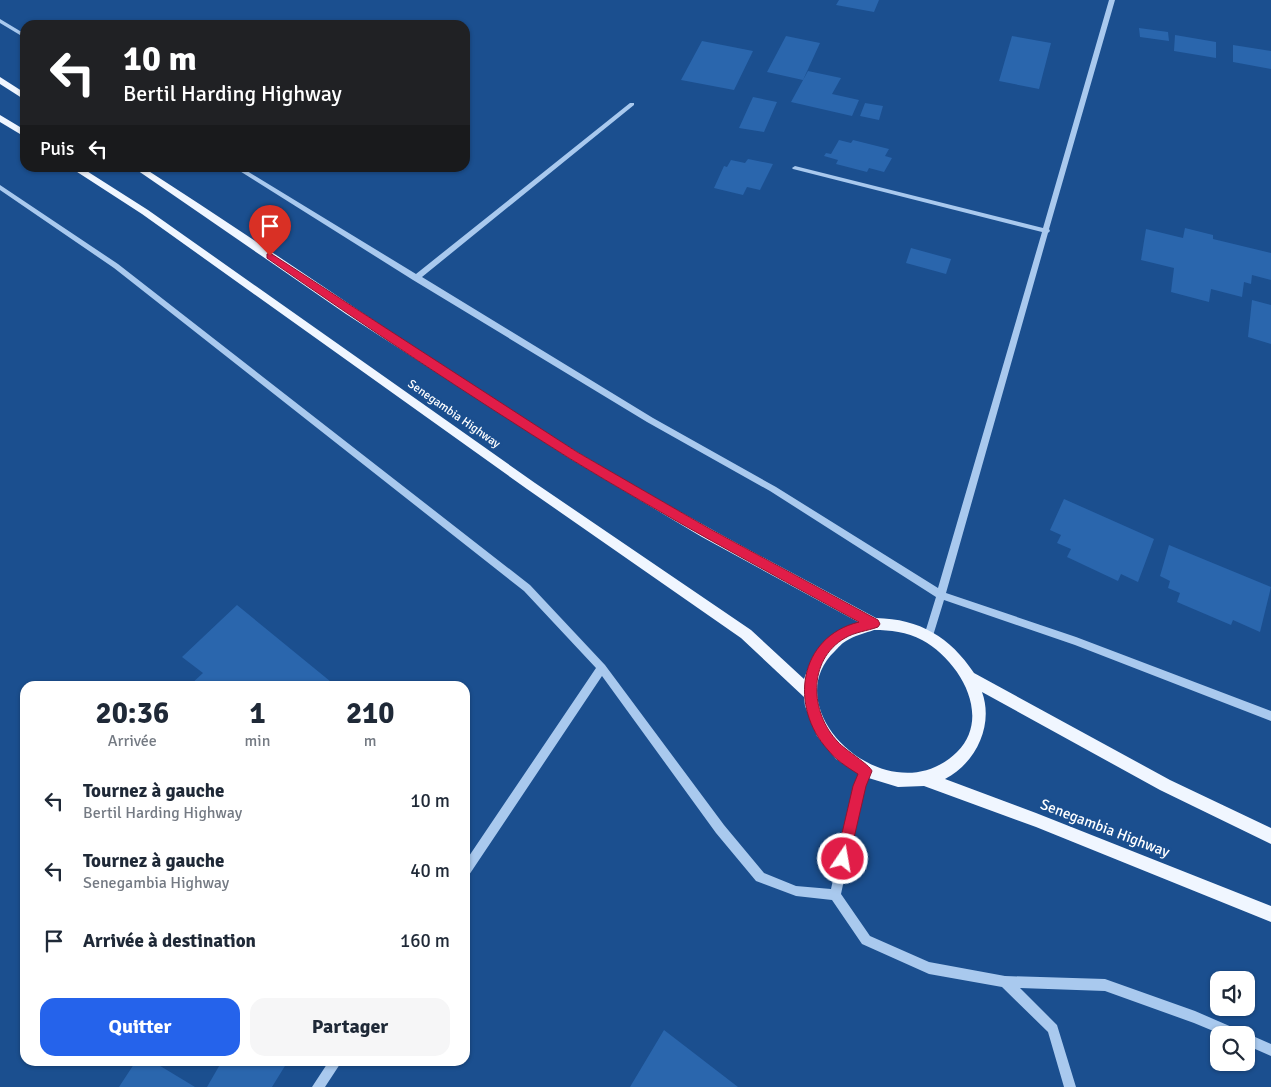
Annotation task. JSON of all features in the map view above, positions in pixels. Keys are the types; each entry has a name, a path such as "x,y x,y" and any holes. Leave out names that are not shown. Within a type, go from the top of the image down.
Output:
{"main road":[{"path":"0,80 20,94"},
{"path":"0,118 20,131"},
{"name":"Senegambia Highway","path":"82,172 145,212 531,486 746,634 809,692"},
{"path":"144,172 192,202 350,311 573,455 706,533 874,624"},
{"path":"874,624 892,624 929,636 945,647 970,678 977,696 979,714 977,732 970,748 958,762 944,773 925,779 905,781 885,778 866,771 847,760 820,729 813,711 809,692 811,675 817,659 827,645 840,635 856,628 874,624"},
{"path":"970,678 1165,785 1271,836"},
{"name":"Senegambia Highway","path":"925,779 1055,827 1271,914"}],"street":[{"path":"929,636 1112,0"},
{"path":"0,21 20,33"},
{"path":"416,278 632,104"},
{"path":"795,168 1047,231"},
{"path":"244,172 650,420 773,489 941,595 1076,642 1271,716"},
{"path":"0,187 116,266 527,588 602,668 720,829 760,877 796,890 835,895"},
{"path":"470,864 602,668"},
{"path":"866,771 859,786 835,895 866,940 930,968 1005,982 1105,985 1216,1026"},
{"path":"1005,982 1053,1028 1070,1087"},
{"path":"1255,1043 1271,1050"},
{"path":"318,1087 333,1066"}],"building":[{"path":"839,0 879,0 874,12 836,5"},
{"path":"1139,28 1168,32 1169,41 1140,37"},
{"path":"1175,35 1216,42 1216,58 1174,51"},
{"path":"786,36 820,43 803,80 767,72"},
{"path":"1012,36 1051,43 1039,89 999,81"},
{"path":"702,41 753,51 734,90 681,80"},
{"path":"1233,45 1271,51 1271,69 1233,62"},
{"path":"808,71 841,78 832,94 859,100 852,116 791,102"},
{"path":"753,97 777,102 764,132 739,128"},
{"path":"865,103 883,106 879,120 860,116"},
{"path":"839,140 851,143 853,140 889,149 885,156 892,158 884,172 869,168 867,172 836,164 838,160 824,156 826,153 831,154"},
{"path":"748,159 773,164 760,190 747,187 743,195 714,188 724,166 727,167 731,160 745,163"},
{"path":"1185,228 1213,235 1213,239 1271,253 1271,280 1252,275 1251,284 1244,282 1242,297 1211,289 1209,302 1171,292 1174,268 1141,260 1146,229 1183,238"},
{"path":"911,248 951,259 946,274 906,263"},
{"path":"1252,300 1271,305 1271,344 1248,337"},
{"path":"1064,499 1154,539 1138,582 1121,574 1118,581 1067,557 1071,549 1057,543 1061,535 1050,530"},
{"path":"1169,545 1271,587 1260,632 1233,620 1231,625 1177,602 1180,593 1168,588 1170,581 1160,576"},
{"path":"237,605 330,681 194,681 203,673 182,657"},
{"path":"664,1030 738,1087 630,1087"},
{"path":"133,1066 160,1066 195,1087 119,1087"},
{"path":"219,1066 285,1066 272,1087 207,1087"}],"route":[{"path":"270,256 350,311 573,455 706,533 874,624 856,628 840,635 827,645 817,659 811,675 809,692 813,711 820,729 847,760 866,771 859,786 843,859"}]}
